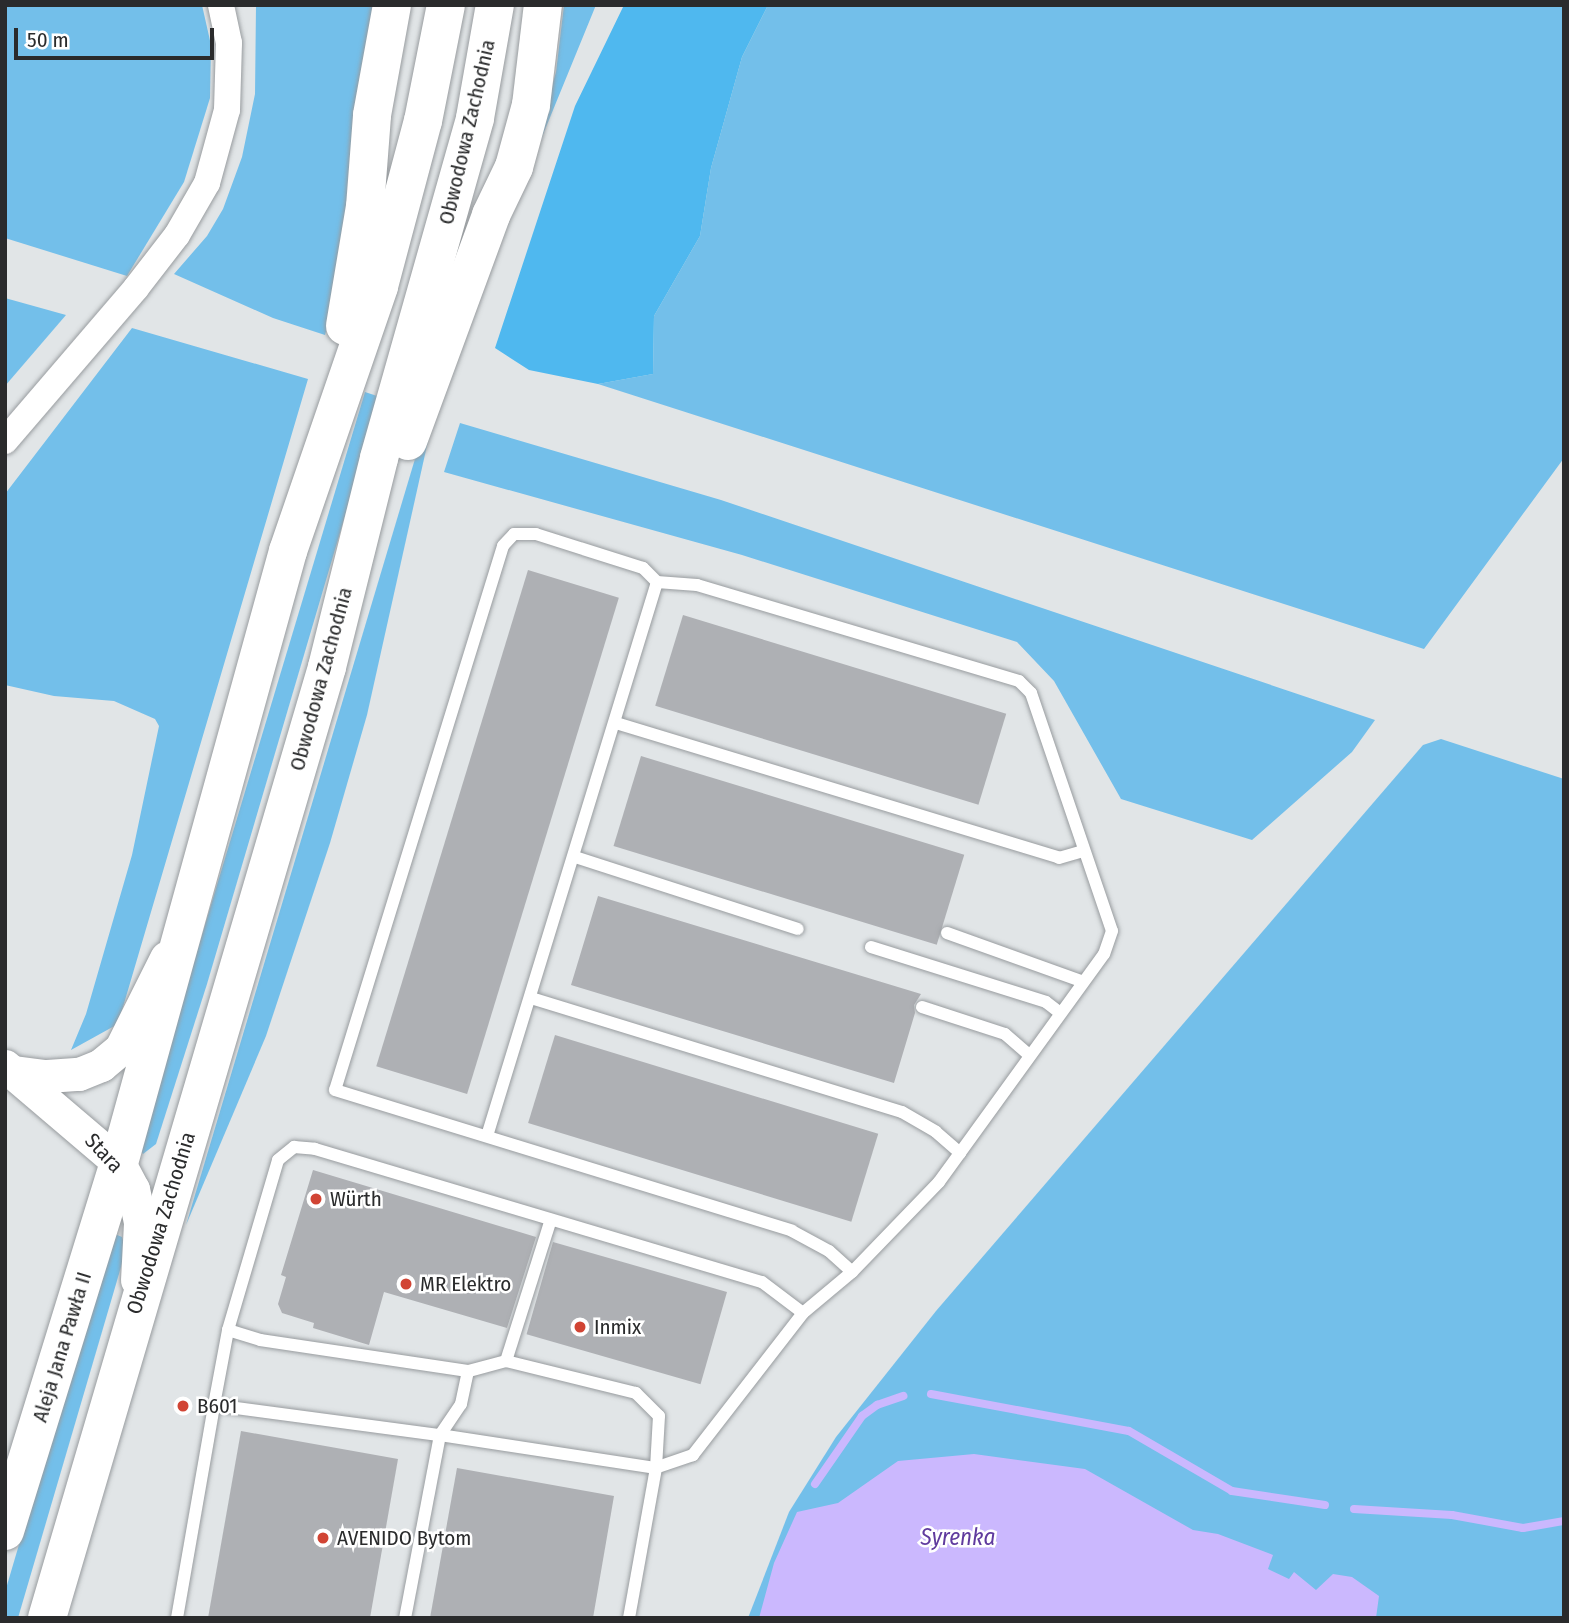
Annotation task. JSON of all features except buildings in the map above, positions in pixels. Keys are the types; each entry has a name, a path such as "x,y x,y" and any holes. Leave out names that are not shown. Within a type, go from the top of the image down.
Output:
{"main road":[{"path":"330,425 363,219 372,115 392,5"},
{"path":"119,1163 288,551 379,286 422,121 446,5"},
{"name":"Obwodowa Zachodnia","path":"124,1348 327,667 379,458 475,118 495,5"},
{"path":"327,667 455,309 514,167 531,105 542,5"},
{"name":"Aleja Jana Pawła II","path":"5,1531 119,1163"},
{"path":"47,1618 124,1348"}],"street":[{"path":"5,441 136,288 177,235 207,183 228,110 229,43 221,5"},
{"name":"Stara","path":"9,1069 47,1076 79,1074 101,1065 121,1048 185,923"},
{"name":"Stara","path":"9,1069 119,1163 133,1189 140,1223 140,1266 124,1348"}],"lane":[{"path":"215,1405 440,1435 656,1468 693,1455 803,1313 852,1272 939,1182 1081,981 1104,954 1112,931 1031,693 1019,681 697,585 657,582 643,568 536,534 514,534 503,546 335,1090 792,1231 829,1251 852,1272"},
{"path":"487,1136 575,857 657,582"},
{"path":"616,723 1059,858 1084,851"},
{"path":"575,857 798,929"},
{"path":"947,933 1081,981"},
{"path":"871,947 1046,1002 1059,1012"},
{"path":"531,998 902,1112 936,1132 960,1153"},
{"path":"922,1007 1005,1034 1029,1055"},
{"path":"177,1618 228,1330 278,1160 295,1147 314,1149 550,1222 762,1282 803,1313"},
{"path":"506,1361 550,1222"},
{"path":"228,1330 260,1340 468,1371 506,1361 636,1394 659,1416 656,1468 629,1618"},
{"path":"405,1618 440,1435 461,1404 468,1371"}],"shaded area":[{"path":"5,5 202,5 211,45 210,98 184,182 127,276 5,238"},
{"path":"256,5 380,5 340,283 325,335 273,318 174,274 207,236 223,209 242,157 255,94"},
{"path":"564,5 596,5 526,176 556,72"},
{"path":"624,5 768,5 742,57 711,168 700,236 654,316 653,374 598,384 529,370 495,348 575,106"},
{"path":"768,5 1564,5 1564,458 1424,649 598,384 653,374 654,316 700,236 711,168 742,57"},
{"path":"5,298 66,315 5,386"},
{"path":"132,328 308,379 118,1024 71,1050 86,1014 132,855 159,726 155,719 114,701 54,696 5,685 5,494"},
{"path":"365,392 380,397 207,984 156,1144 143,1154 138,1148"},
{"path":"429,412 434,414 367,715 330,843 266,1036 186,1225"},
{"path":"460,423 721,500 1375,720 1352,752 1252,840 1121,799 1054,681 1017,642 742,555 444,472"},
{"path":"1441,739 1564,779 1564,1618 748,1618 789,1512 836,1437 936,1311 1423,745"},
{"path":"115,1234 122,1237 126,1250 18,1618 5,1618 5,1592 109,1240"}],"water":[{"name":"Syrenka","path":"974,1454 1085,1469 1193,1530 1218,1534 1273,1555 1268,1569 1289,1579 1294,1572 1316,1590 1333,1574 1352,1577 1379,1596 1376,1618 759,1618 774,1563 797,1512 838,1503 898,1461"}],"waterway":[{"path":"931,1394 1129,1431 1232,1491 1325,1505"},
{"path":"815,1484 862,1416 877,1405 903,1396"},
{"path":"1354,1509 1452,1515 1523,1528 1564,1521"}],"place":[{"name":"Würth","path":"316,1199"},
{"name":"MR Elektro","path":"406,1284"},
{"name":"Inmix","path":"580,1327"},
{"name":"B601","path":"183,1406"},
{"name":"AVENIDO Bytom","path":"323,1538"}]}
